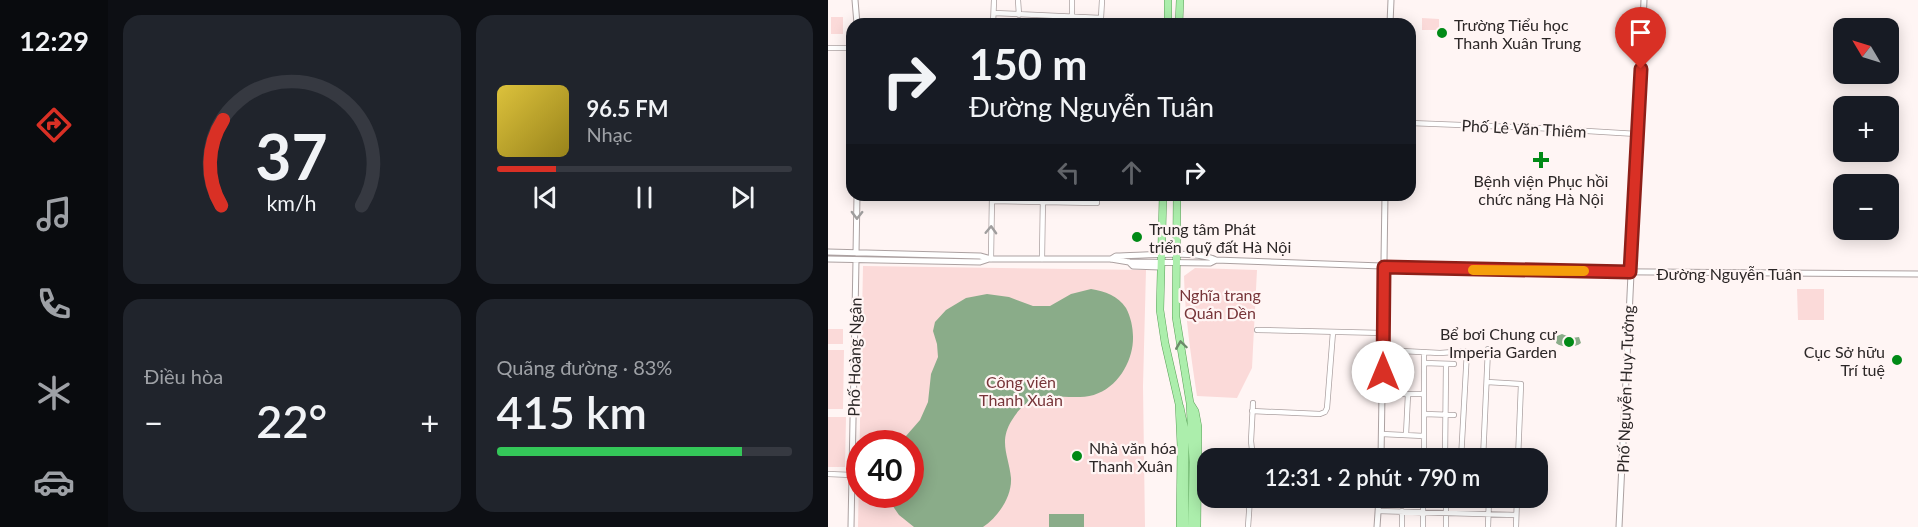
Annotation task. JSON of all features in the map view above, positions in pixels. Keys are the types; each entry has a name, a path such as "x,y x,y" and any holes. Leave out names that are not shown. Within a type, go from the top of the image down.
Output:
{"main road":[{"path":"1168,0 1168,18"},
{"path":"1179,18 1180,0"},
{"path":"1162,201 1157,260 1162,324 1185,432 1185,527"},
{"path":"1176,201 1176,317 1190,403 1193,462 1192,527"},
{"path":"1190,403 1197,417 1197,527"},
{"path":"1179,404 1180,527"}],"street":[{"path":"855,0 856,18"},
{"path":"994,0 994,18"},
{"path":"1018,0 1018,15"},
{"path":"1072,0 1072,17"},
{"path":"1101,18 1102,0"},
{"path":"1390,18 1391,0"},
{"name":"Phố Nguyễn Huy Tưởng","path":"1619,527 1644,0"},
{"path":"994,13 1078,18"},
{"path":"828,48 846,48"},
{"name":"Phố Lê Văn Thiêm","path":"1416,123 1637,134"},
{"path":"856,253 857,201"},
{"path":"991,259 992,201"},
{"path":"1036,201 1097,203 1097,201"},
{"path":"1381,448 1385,201"},
{"path":"1042,259 1043,202"},
{"path":"828,252 980,256 991,259 1111,259 1128,262 1133,266 1157,260"},
{"path":"1111,259 1116,256 1157,260"},
{"name":"Đường Nguyễn Tuân","path":"1157,260 1210,257 1216,260 1384,267 1918,274"},
{"path":"828,259 980,262 991,259"},
{"name":"Phố Hoàng Ngân","path":"853,430 856,260"},
{"path":"1257,330 1383,333"},
{"path":"1252,411 1320,414 1325,412 1333,332"},
{"path":"1484,448 1488,349"},
{"path":"1383,350 1467,351 1462,448"},
{"path":"1424,352 1424,448"},
{"path":"1424,363 1454,364"},
{"path":"1445,448 1446,364"},
{"path":"1487,382 1521,384 1518,448"},
{"path":"1383,394 1424,394"},
{"path":"1406,435 1408,394"},
{"path":"1252,448 1253,403"},
{"path":"1424,414 1454,416"},
{"path":"1382,434 1424,436"},
{"path":"828,474 846,475"},
{"name":"Phố Hoàng Ngân","path":"851,508 851,527"},
{"path":"1248,527 1249,508"},
{"path":"1377,527 1378,508"},
{"path":"1423,508 1423,527"},
{"path":"1446,508 1446,527"},
{"path":"1488,527 1489,508"},
{"path":"1516,508 1516,527"},
{"path":"1378,511 1516,515"},
{"path":"1401,527 1402,511"}],"green space":[{"path":"1046,16 1101,18 1046,18"},
{"path":"831,17 843,17 843,34 831,34"},
{"path":"1422,18 1439,19 1439,30 1422,30"},
{"name":"Công viên Thanh Xuân","path":"863,266 1146,270 1143,386 1145,527 858,527 858,508 924,508 924,430 860,430"},
{"name":"Nghĩa trang Quán Dền","path":"1195,268 1257,270 1252,368 1237,398 1197,396 1187,321 1184,276"},
{"path":"1797,289 1824,289 1824,320 1798,320"},
{"path":"828,329 843,329 843,344 828,344"},
{"path":"828,350 844,350 843,409 828,409"},
{"path":"828,417 846,417 845,467 828,467"}],"shaded area":[{"path":"1091,289 1115,297 1126,308 1132,324 1133,336 1132,348 1124,370 1113,384 1098,393 1080,397 1042,397 1034,399 1019,410 1008,428 1005,442 1011,478 1007,499 994,518 983,527 914,527 894,508 924,508 924,430 911,430 920,420 928,402 931,374 938,357 933,331 935,322 946,310 966,298 987,294 1009,297 1033,306 1050,306 1071,294"},
{"name":"Bể bơi Chung cư Imperia Garden","path":"1562,334 1572,338 1579,337 1581,343 1572,347 1559,345 1556,343 1557,336"},
{"path":"1049,514 1084,514 1084,527 1049,527"}],"slow traffic":[{"path":"1473,270 1584,271"}],"place":[{"name":"Trường Tiểu học Thanh Xuân Trung","path":"1442,33"},
{"name":"Bệnh viện Phục hồi chức năng Hà Nội","path":"1541,160"},
{"name":"Trung tâm Phát triển quỹ đất Hà Nội","path":"1137,237"},
{"name":"Bể bơi Chung cư Imperia Garden","path":"1569,342"},
{"name":"Cục Sở hữu Trí tuệ","path":"1897,360"},
{"name":"Nhà văn hóa Thanh Xuân","path":"1077,456"}],"route":[{"path":"1383,372 1384,267 1630,272 1641,69"}]}
